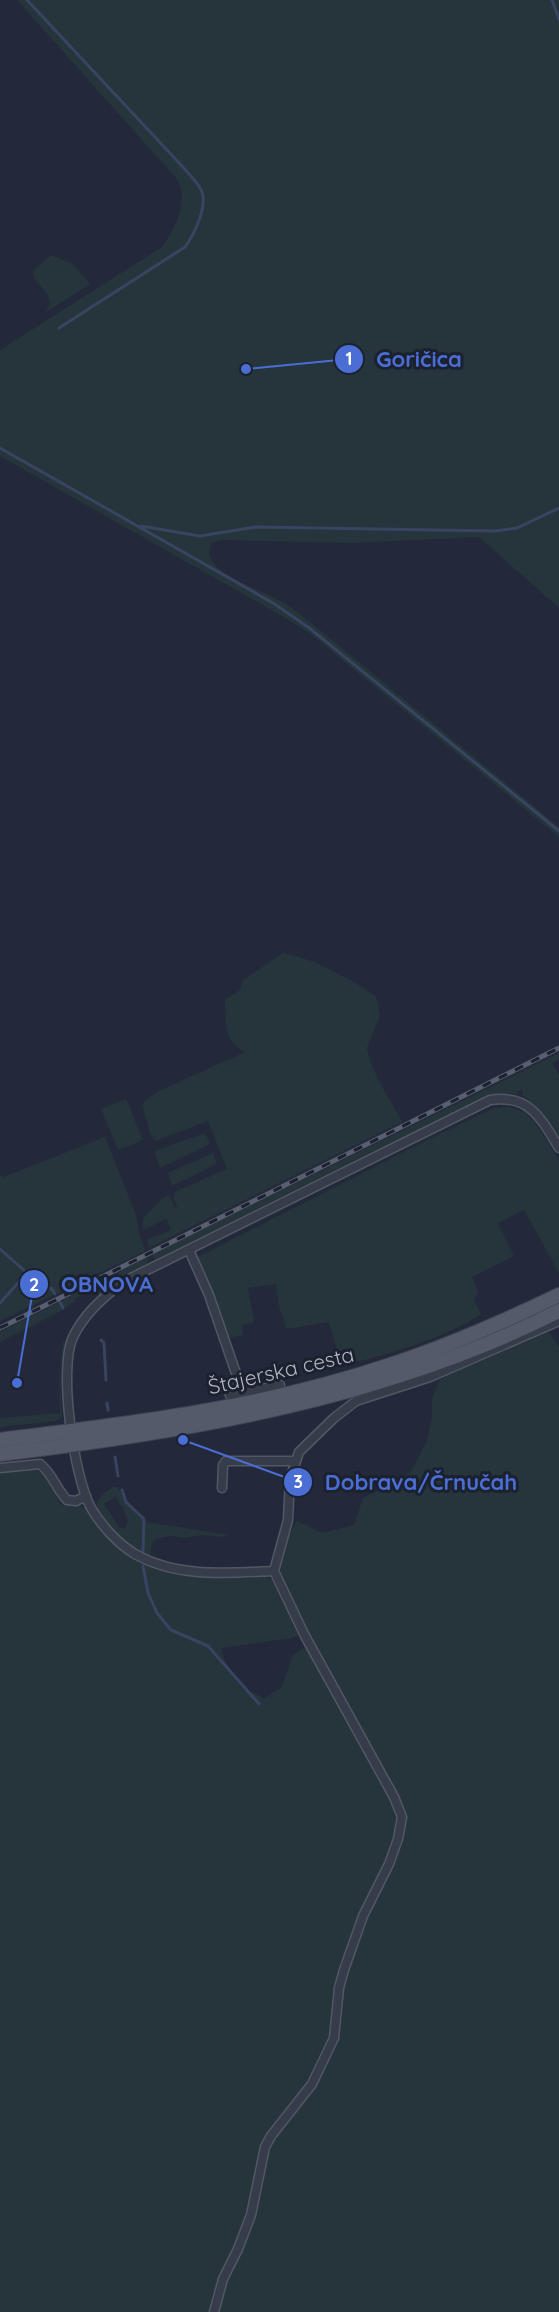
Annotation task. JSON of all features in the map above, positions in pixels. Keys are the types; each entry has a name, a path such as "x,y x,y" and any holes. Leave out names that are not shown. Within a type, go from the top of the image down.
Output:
{"main road":[{"name":"Štajerska cesta","path":"0,1454 335,1382 387,1366 476,1333 559,1295"},
{"name":"Štajerska cesta","path":"0,1440 73,1438 263,1412 358,1388 476,1347 559,1311"}],"street":[{"path":"274,1571 219,1573 181,1570 157,1565 132,1552 115,1538 98,1518 86,1496 73,1438 67,1383 72,1339 85,1319 100,1300 121,1283 490,1100 504,1098 521,1102 537,1114 559,1148"},
{"path":"189,1250 218,1317 238,1379 252,1391"},
{"path":"214,2312 224,2279 250,2215 265,2147 312,2084 334,2038 339,1988 363,1916 389,1864 398,1839 402,1817 394,1797 304,1636 274,1571 288,1520 290,1479 299,1452 334,1418 356,1401 430,1377 559,1321"},
{"path":"238,1379 230,1395 280,1385"},
{"path":"222,1488 223,1465 226,1461 296,1461"},
{"path":"0,1468 40,1464 50,1472 60,1493 67,1500 76,1501 86,1496"}],"shaded area":[{"path":"17,0 559,0 559,608 479,537 352,543 221,540 212,543 209,550 211,559 227,575 281,601 315,626 559,827 559,837 312,635 0,456 0,350 162,247 175,225 182,199 179,183 174,175"},
{"path":"51,255 73,264 90,284 46,312 50,303 48,295 33,277 33,271"},
{"path":"283,953 320,965 376,996 380,1015 367,1048 369,1058 402,1122 149,1248 147,1240 171,1230 166,1219 143,1230 143,1219 161,1199 169,1195 177,1208 175,1192 227,1169 208,1121 155,1141 150,1133 142,1104 157,1092 245,1052 229,1036 225,1000 240,990 242,981"},
{"path":"559,1053 559,1059 552,1063 559,1075 559,1139 539,1110 523,1096 523,1090 519,1090 516,1094 498,1093 155,1260 152,1254"},
{"path":"126,1099 143,1140 118,1150 101,1109"},
{"path":"508,1107 526,1113 536,1124 559,1160 559,1273 524,1210 498,1223 514,1256 472,1277 478,1292 474,1300 481,1314 451,1331 394,1352 341,1365 329,1322 286,1329 280,1311 276,1284 248,1288 254,1322 242,1325 243,1335 228,1338 196,1258 431,1138 494,1108"},
{"path":"205,1133 210,1144 160,1168 154,1151"},
{"path":"105,1137 136,1215 145,1251 0,1321 0,1175 4,1177"},
{"path":"213,1153 217,1164 172,1186 168,1173"},
{"path":"148,1257 147,1266 119,1280 100,1296 95,1289 74,1299 75,1301 59,1312 0,1342 0,1332"},
{"path":"549,1332 559,1347 559,2312 218,2312 257,2202 271,2141 336,2046 343,1984 354,1948 405,1818 283,1586 281,1560 285,1544 297,1521 322,1533 354,1525 363,1498 399,1481 409,1473 427,1441 432,1416 432,1399 440,1379"},
{"path":"63,1341 65,1342 60,1371 62,1417 55,1421 0,1427 0,1418 60,1413 59,1376"},
{"path":"32,1468 44,1473 61,1505 80,1506 85,1509 105,1534 137,1562 172,1573 263,1576 273,1580 301,1635 221,1648 229,1669 242,1687 263,1699 281,1688 293,1655 308,1645 399,1814 395,1838 388,1857 349,1949 332,2034 308,2084 269,2134 253,2198 231,2259 218,2282 211,2312 0,2312 0,1471"},
{"path":"113,1487 117,1487 134,1511 147,1522 229,1535 184,1538 171,1536 156,1539 152,1543 150,1557 118,1535 102,1519 98,1511 98,1501","holes":["115,1497 128,1521 125,1529 119,1527 104,1504"]}],"waterway":[{"path":"27,0 181,165 203,194 200,219 185,247 59,328"},
{"path":"552,0 559,19"},
{"path":"0,448 273,603 308,627 559,831"},
{"path":"141,526 200,536 256,527 496,531 517,528 559,508"},
{"path":"0,1249 33,1281 52,1289 55,1294"},
{"path":"0,1303 27,1273"},
{"path":"60,1302 63,1308"},
{"path":"101,1340 104,1343 106,1380"},
{"path":"107,1403 108,1410"},
{"path":"115,1457 118,1476"},
{"path":"122,1490 126,1502 144,1519 143,1551"},
{"path":"143,1566 148,1593 157,1613 171,1630 208,1646 259,1704"}],"railway":[{"path":"0,1328 559,1048"}],"place":[{"name":"Goričica","path":"246,369"},
{"name":"OBNOVA","path":"17,1383"},
{"name":"Dobrava/Črnučah","path":"183,1440"}]}
